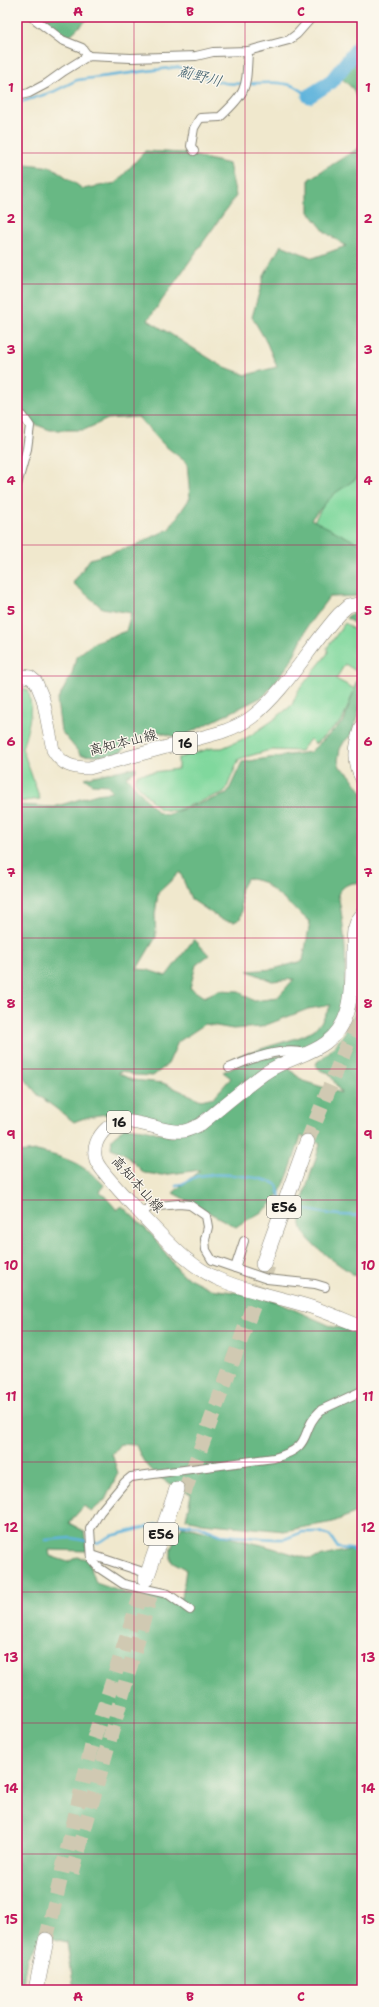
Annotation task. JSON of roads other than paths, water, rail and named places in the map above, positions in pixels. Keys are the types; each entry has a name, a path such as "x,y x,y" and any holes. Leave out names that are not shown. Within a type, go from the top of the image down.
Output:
{"highway":[{"name":"E56","path":"267,1262 308,1151"},
{"name":"E56","path":"147,1577 180,1491"},
{"path":"36,1990 50,1941 44,1990"}],"main road":[{"name":"高知本山線","path":"17,675 30,677 40,688 53,750 56,756 70,766 89,768 222,732 237,726 252,717 267,704 338,614 348,606 362,603"},
{"path":"362,726 355,754 358,770 362,779"},
{"name":"高知本山線","path":"362,913 356,921 353,930 349,1003 346,1014 332,1037 317,1050 274,1067 200,1124 191,1129 175,1131 124,1122 116,1123 104,1131 96,1144 96,1160 107,1177 187,1260 216,1278 311,1307 362,1327"}],"street":[{"path":"32,17 62,40 82,48 88,56"},
{"path":"17,96 29,93 46,84 64,70 88,56 131,58 196,56 213,52 248,51 289,40 297,34 312,17"},
{"path":"194,151 191,146 196,121 200,118 220,117 236,102 246,84 248,51"},
{"path":"17,413 23,416 30,426 27,449 17,485"},
{"path":"229,1068 254,1057 297,1051 309,1054"},
{"path":"142,1214 149,1207 179,1204 190,1205 206,1216 208,1227 205,1244 206,1250 212,1260 268,1279 315,1284 325,1287"},
{"path":"235,1268 244,1241"},
{"path":"190,1610 168,1594 123,1584 99,1568 92,1560 90,1530 100,1512 131,1477 274,1458 286,1455 302,1445 317,1414 321,1410 362,1391"},
{"path":"92,1552 147,1577"}],"waterway":[{"name":"薊野川","path":"309,96 331,82 362,43"},
{"name":"薊野川","path":"17,103 53,92 77,80 178,67 225,83 286,84 296,87 309,96"},
{"path":"176,1185 182,1184 192,1178 206,1175 250,1177 261,1179 277,1185 281,1198"},
{"path":"290,1204 325,1213 362,1215"},
{"path":"171,1523 199,1526 221,1535 275,1539 285,1539 302,1532 320,1532 330,1536 338,1548 350,1549 357,1552 362,1551"},
{"path":"45,1540 71,1538 97,1543 111,1536 159,1524"}],"tunnel":[{"path":"307,1142 362,1009"},
{"path":"184,1493 268,1266"},
{"path":"46,1940 93,1741 146,1579"},
{"path":"72,1873 150,1596"}]}
